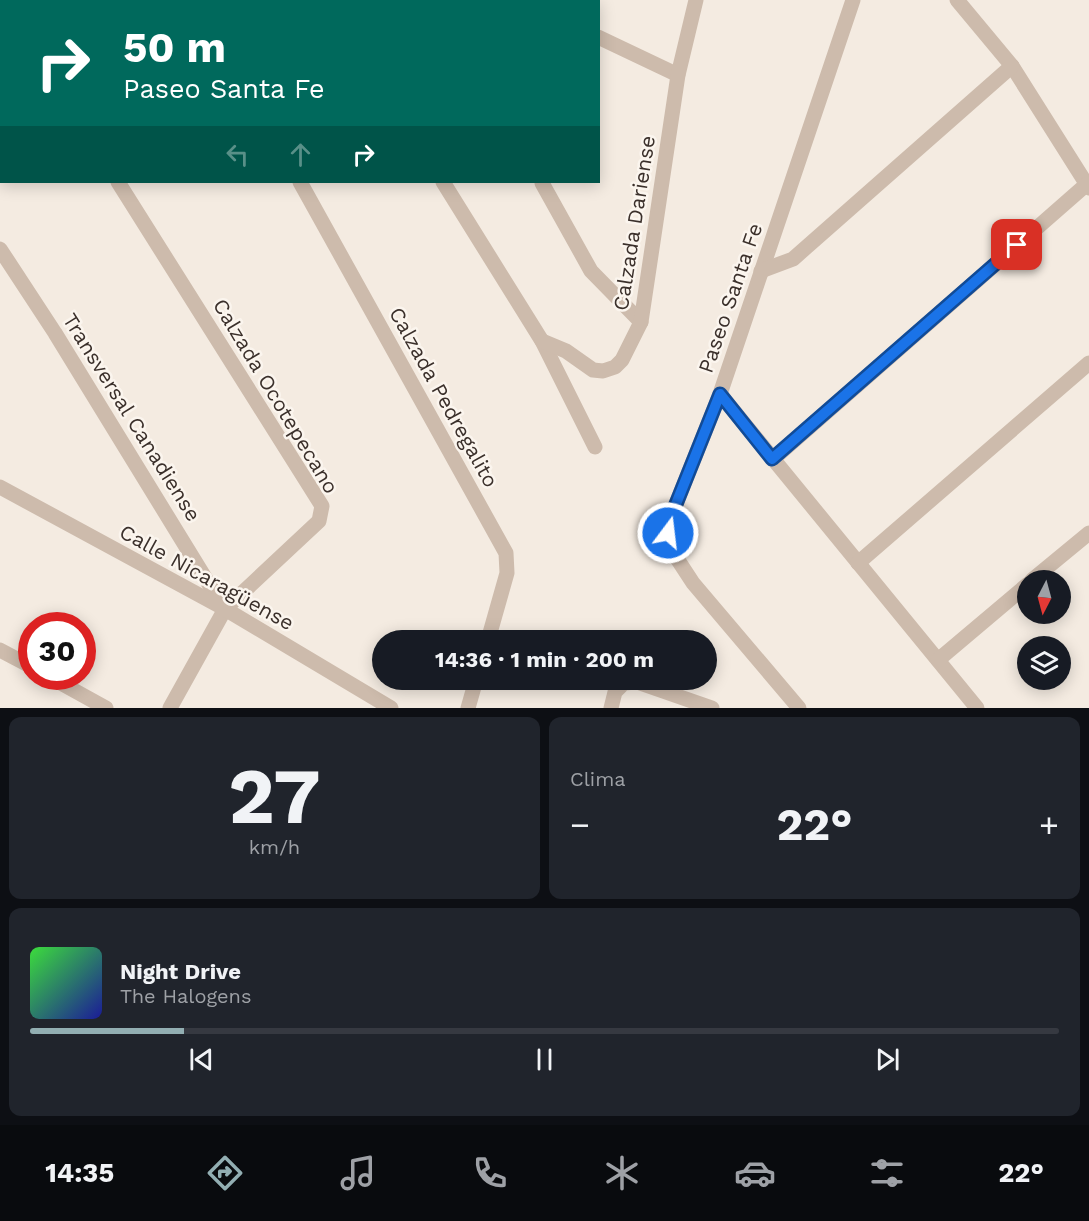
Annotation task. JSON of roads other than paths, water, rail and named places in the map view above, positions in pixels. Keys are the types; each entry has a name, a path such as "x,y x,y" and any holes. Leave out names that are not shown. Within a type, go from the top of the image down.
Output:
{"street":[{"name":"Calzada Dariense","path":"542,342 566,351 593,370 603,371 615,367 622,360 641,322 678,75 696,0"},
{"name":"Paseo Santa Fe","path":"852,0 720,394 977,708"},
{"path":"772,459 1088,186 1012,66 957,0"},
{"path":"600,38 678,75"},
{"path":"761,271 793,259 1012,66"},
{"name":"Calzada Ocotepecano","path":"119,183 322,506 319,521 225,609 170,708"},
{"name":"Calzada Pedregalito","path":"301,183 506,553 507,573 491,630"},
{"path":"444,183 542,342 595,447"},
{"path":"542,183 591,272 641,322"},
{"name":"Transversal Canadiense","path":"0,249 55,333 225,609"},
{"path":"858,562 1089,363"},
{"path":"720,394 670,519 668,533 676,557 693,583 799,708"},
{"name":"Calle Nicaragüense","path":"0,487 225,609 391,708"},
{"path":"1044,570 1089,533"},
{"path":"938,660 1017,593"},
{"path":"0,650 18,660"},
{"path":"611,708 615,692 624,683 637,682 712,708"},
{"path":"73,690 106,708"},
{"path":"468,708 473,690"}]}
